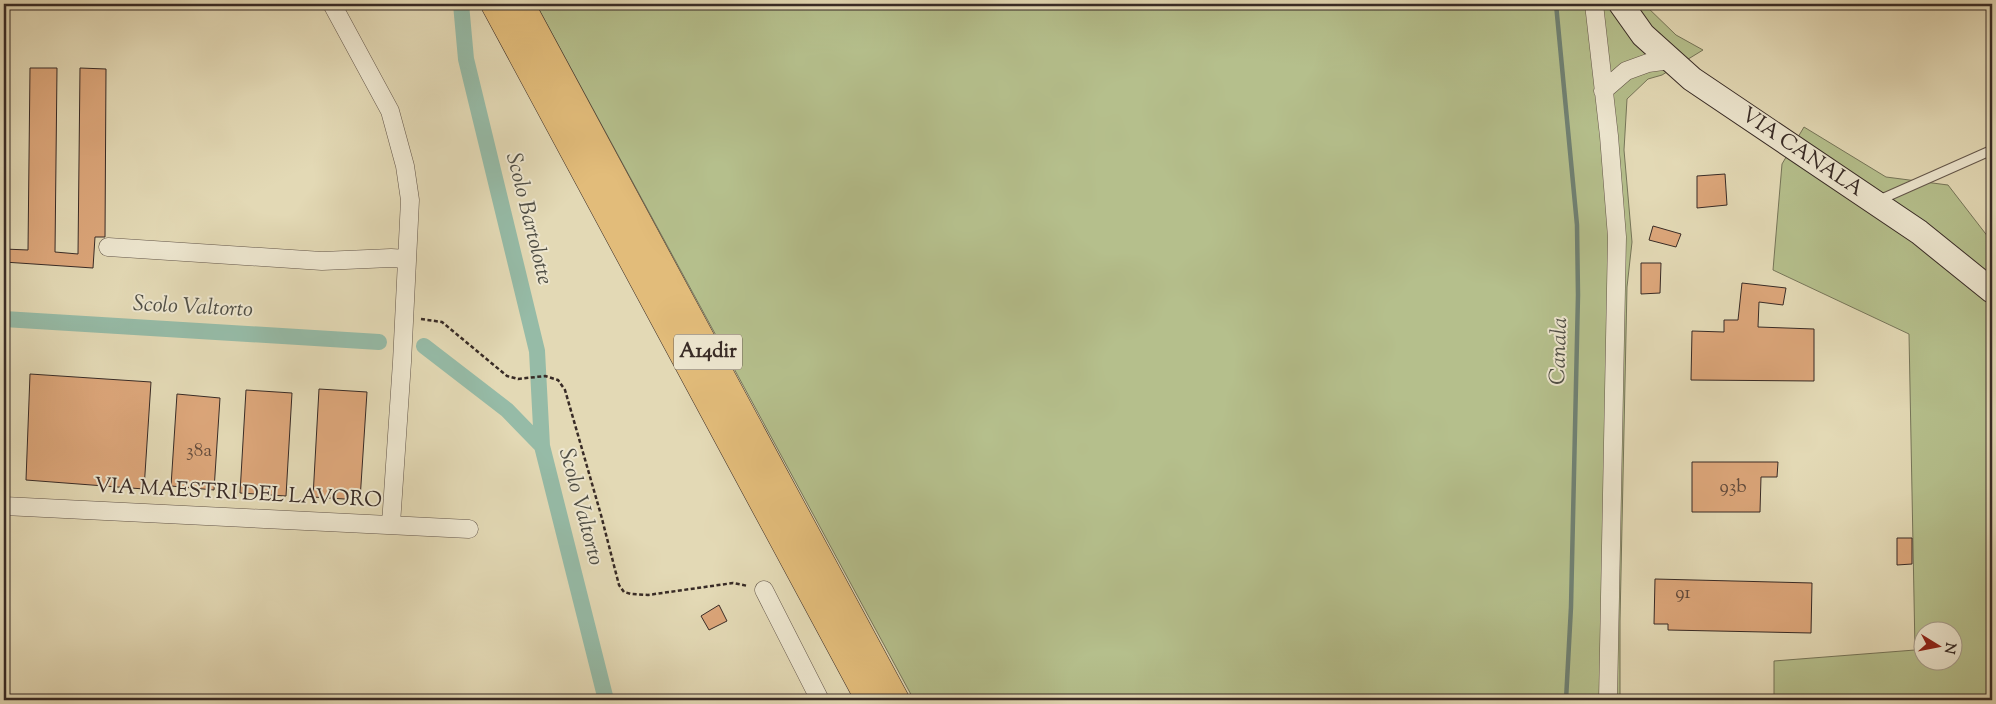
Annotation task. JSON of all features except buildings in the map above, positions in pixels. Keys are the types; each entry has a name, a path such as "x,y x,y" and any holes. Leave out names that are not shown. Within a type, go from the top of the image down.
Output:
{"highway":[{"name":"A14dir","path":"495,4 870,700"},
{"name":"A14dir","path":"520,4 895,700"}],"street":[{"path":"332,4 390,110 405,166 410,200 391,524"},
{"path":"1594,4 1617,237 1608,700"},
{"name":"VIA CANALA","path":"1621,4 1643,35 1692,79 1919,232 1988,285 1992,291"},
{"path":"1603,91 1626,71 1648,63 1670,60"},
{"path":"108,247 322,261 407,259"},
{"name":"VIA MAESTRI DEL LAVORO","path":"4,506 469,529"},
{"path":"764,590 820,700"}],"lane":[{"path":"1874,203 1992,150"}],"path":[{"path":"404,317 442,322 508,376 518,379 545,376 558,380 565,390 619,585 624,592 648,595 733,583 764,590"}],"green space":[{"path":"536,4 1644,4 1676,35 1703,50 1662,75 1648,79 1627,99 1624,150 1632,242 1627,287 1620,700 914,700"},
{"path":"1804,127 1886,177 1948,185 1992,242 1992,700 1774,700 1774,661 1914,650 1914,672 1964,672 1964,622 1914,622 1909,334 1773,270 1782,164"}],"waterway":[{"name":"Scolo Bartolotte","path":"461,4 466,59 537,351 542,446"},
{"name":"Canala","path":"1556,4 1577,225 1578,295 1571,607 1566,700"},
{"name":"Scolo Valtorto","path":"4,319 379,342"},
{"name":"Scolo Valtorto","path":"424,346 507,410 542,446 606,700"}]}
